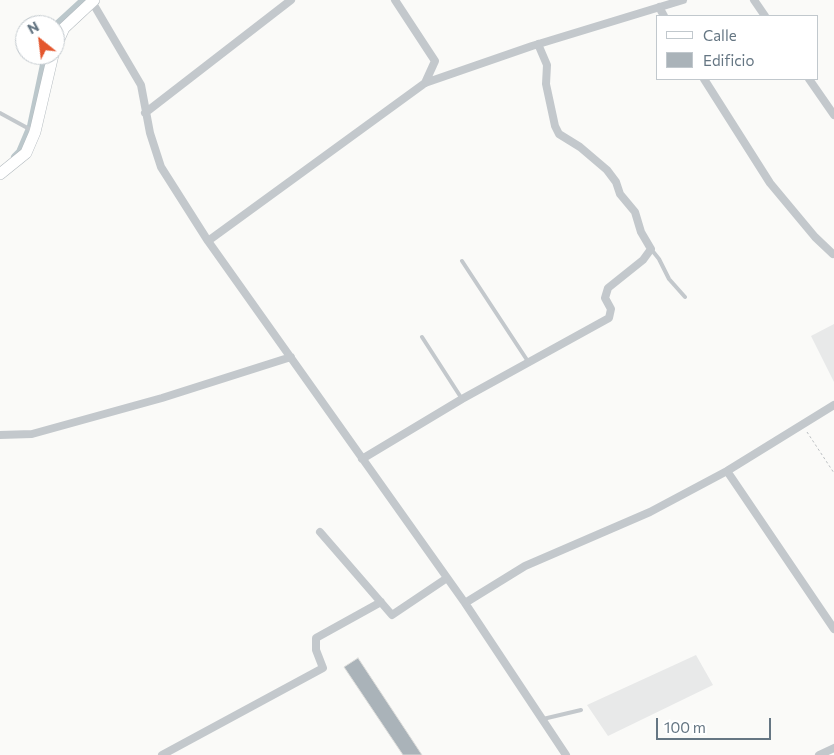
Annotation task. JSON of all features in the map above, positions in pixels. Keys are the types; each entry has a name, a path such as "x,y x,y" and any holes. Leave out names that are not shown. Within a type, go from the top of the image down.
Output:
{"street":[{"path":"65,27 92,0 141,85 145,113 161,167 208,241 448,578 566,755"},
{"path":"145,113 291,0"},
{"path":"395,0 435,61 425,83"},
{"path":"208,241 425,83 538,44 682,0"},
{"path":"754,0 764,15"},
{"path":"659,7 663,15"},
{"path":"362,458 462,399 609,318 611,309 605,298 608,288 643,260 651,249 641,232 635,212 620,194 616,182 607,170 580,147 559,134 555,126 546,84 547,64 538,44"},
{"path":"0,174 26,154 35,132 51,65"},
{"path":"705,80 770,183 815,237 833,254"},
{"path":"810,80 834,115"},
{"path":"0,435 32,434 162,398 290,357"},
{"path":"465,603 525,566 650,512 727,471 834,405"},
{"path":"727,471 834,629"},
{"path":"320,532 392,615 448,578"},
{"path":"162,755 323,668 316,650 316,638 381,602"},
{"path":"819,755 834,748"}],"lane":[{"path":"0,113 35,132"},
{"path":"651,249 659,259 669,279 685,298"},
{"path":"462,261 529,363"},
{"path":"422,337 462,399"},
{"path":"543,719 581,710"}],"path":[{"path":"802,425 834,473"}],"shaded area":[{"path":"834,324 834,382 811,336"},
{"path":"696,655 713,685 608,736 587,705"}],"building":[{"path":"358,658 422,755 403,755 344,667"}],"waterway":[{"path":"65,17 84,0"},
{"path":"15,157 20,152 31,126 44,65"}]}
